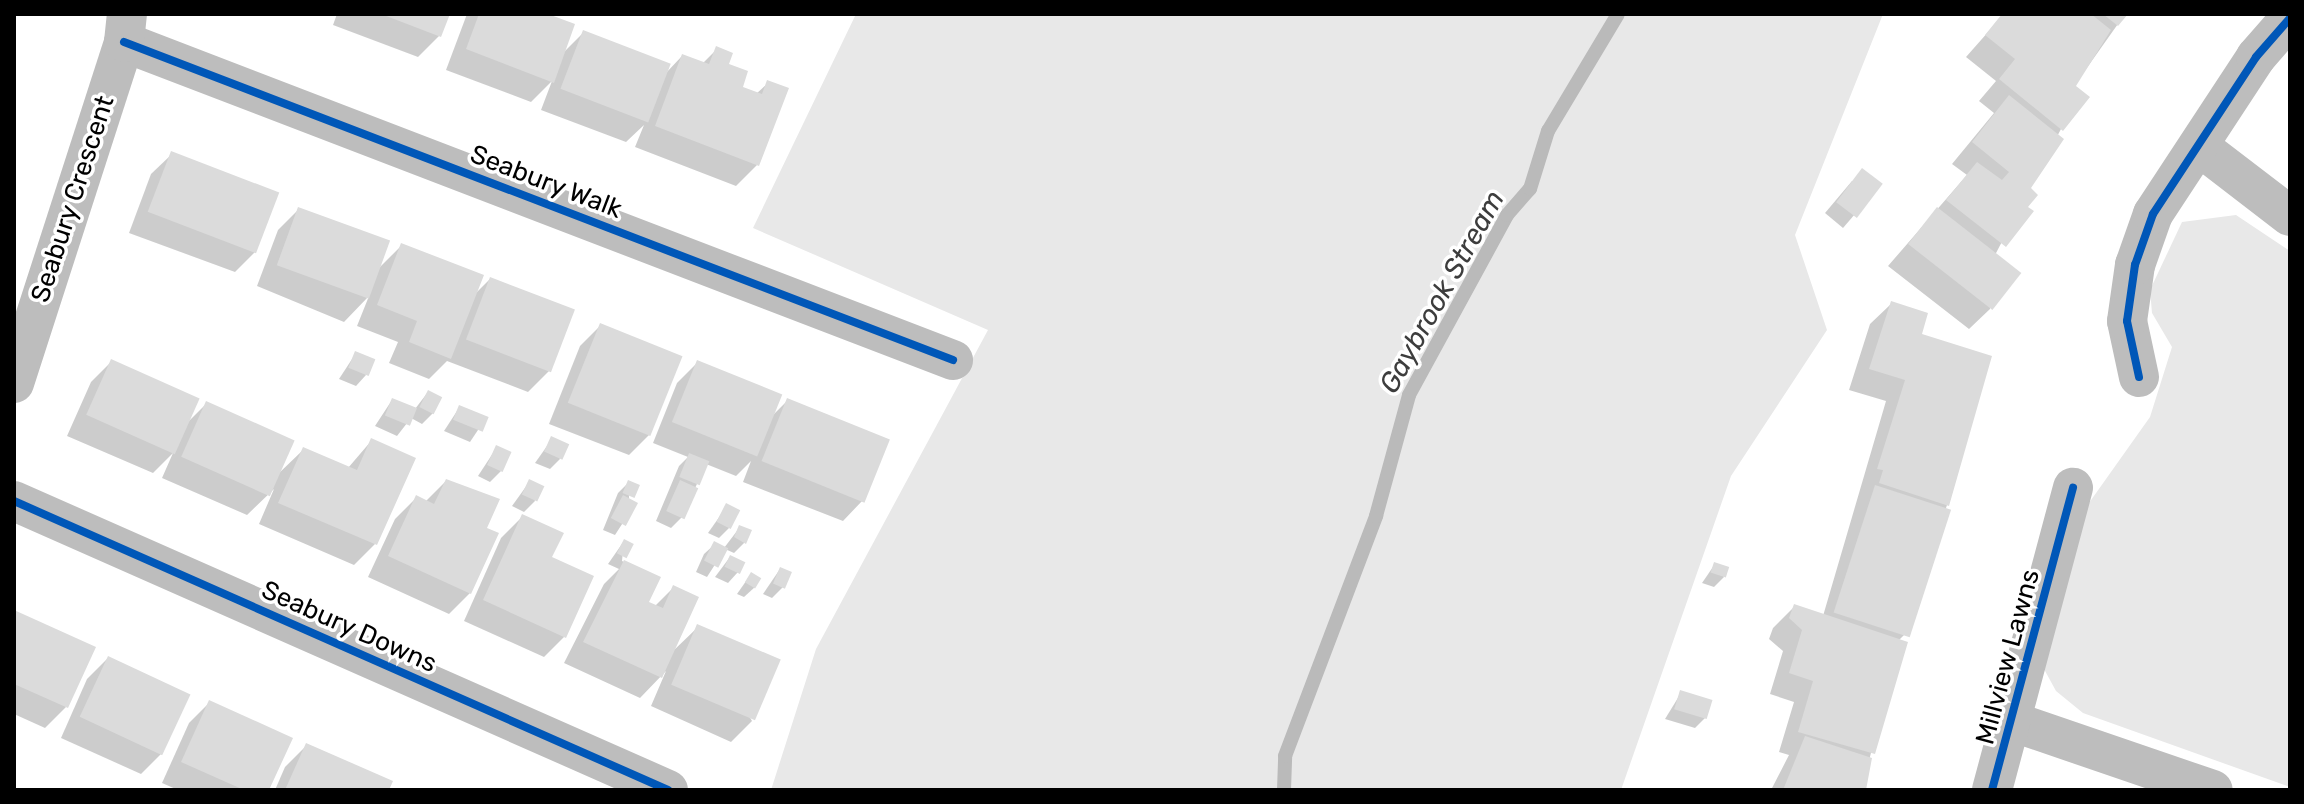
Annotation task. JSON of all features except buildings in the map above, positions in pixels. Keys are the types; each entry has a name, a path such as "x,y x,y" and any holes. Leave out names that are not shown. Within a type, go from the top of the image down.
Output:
{"street":[{"path":"2139,377 2127,321 2135,265 2153,214 2200,147 2256,57 2290,18"},
{"name":"Seabury Walk","path":"126,28 953,360"},
{"name":"Seabury Crescent","path":"14,383 126,28"},
{"path":"2200,147 2290,216"},
{"name":"Millview Lawns","path":"1992,790 2014,722 2073,488"},
{"name":"Seabury Downs","path":"14,501 668,790"},
{"name":"Millview Lawns","path":"2014,722 2213,790"}],"shaded area":[{"path":"856,14 1883,14 1795,235 1827,330 1731,476 1621,790 771,790 816,649 988,330 753,228"},
{"path":"2236,215 2290,251 2290,787 2083,713 2056,691 2044,669 2084,510 2150,417 2172,347 2152,313 2150,290 2182,222"}],"waterway":[{"name":"Gaybrook Stream","path":"1284,790 1285,756 1376,516 1409,395 1507,215 1530,189 1548,131 1618,14"}],"cycle path":[{"path":"2139,377 2127,321 2135,265 2153,214 2256,57 2290,18"},
{"path":"124,42 953,360"},
{"path":"1992,790 2073,488"},
{"path":"14,501 668,790"}]}
